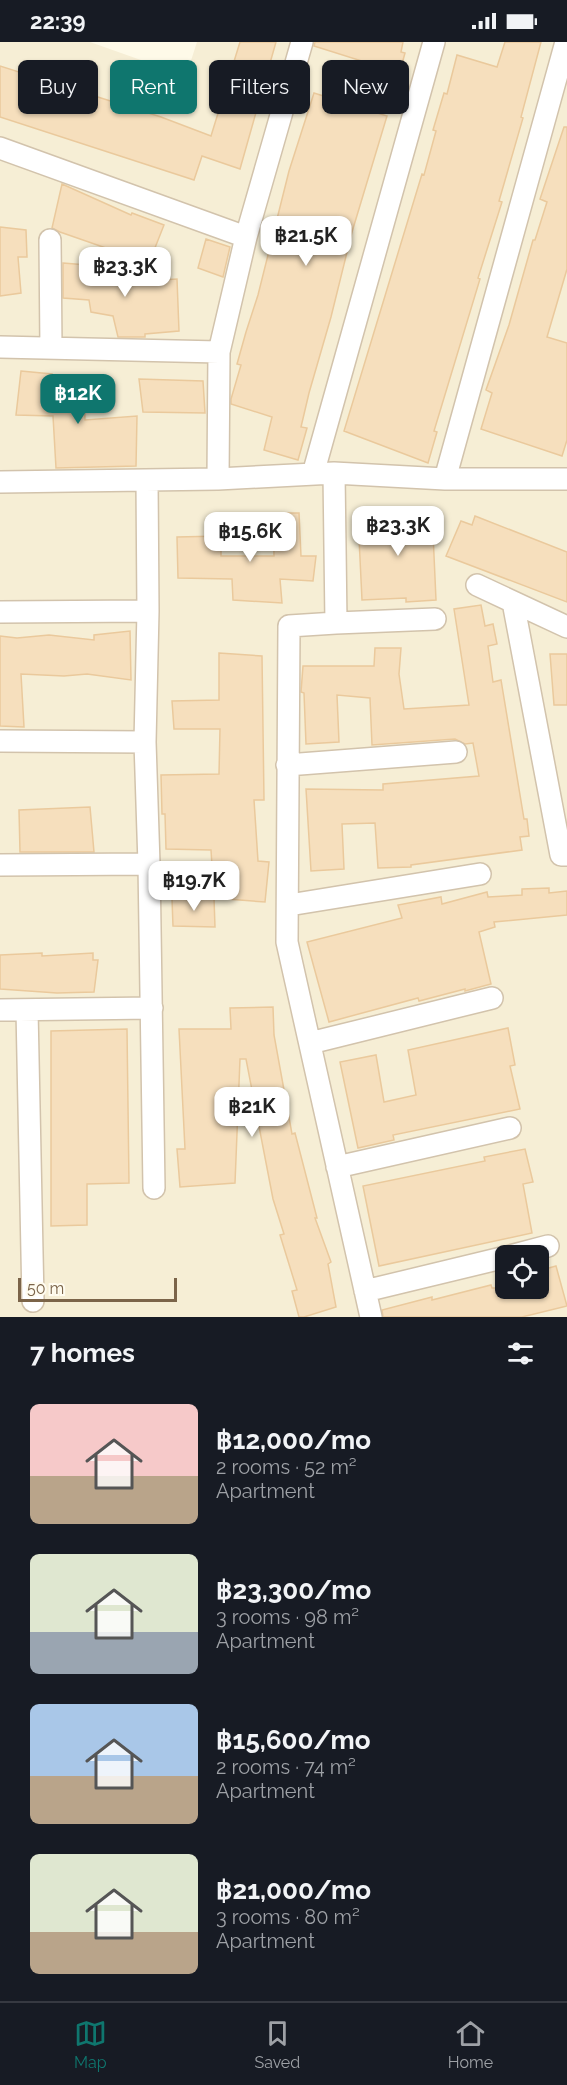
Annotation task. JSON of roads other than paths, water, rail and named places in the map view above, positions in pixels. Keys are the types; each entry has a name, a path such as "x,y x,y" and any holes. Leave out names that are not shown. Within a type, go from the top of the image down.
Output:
{"street":[{"path":"218,479 219,352 246,237 302,42"},
{"path":"313,474 434,42"},
{"path":"445,479 567,42"},
{"path":"0,148 246,237"},
{"path":"50,240 51,348"},
{"path":"0,347 219,352"},
{"path":"334,473 336,623"},
{"path":"0,482 218,479 334,473 445,479 567,479"},
{"path":"147,480 148,611 145,742 154,1188"},
{"path":"477,585 567,627"},
{"path":"513,602 561,855 567,855"},
{"path":"0,612 148,611"},
{"path":"371,1317 287,942 289,626 435,619"},
{"path":"0,741 145,742"},
{"path":"287,765 456,753"},
{"path":"0,865 149,864"},
{"path":"289,905 480,874"},
{"path":"310,1043 492,998"},
{"path":"0,1010 152,1008"},
{"path":"27,1010 33,1301"},
{"path":"337,1167 510,1128"},
{"path":"365,1291 495,1259"}]}
